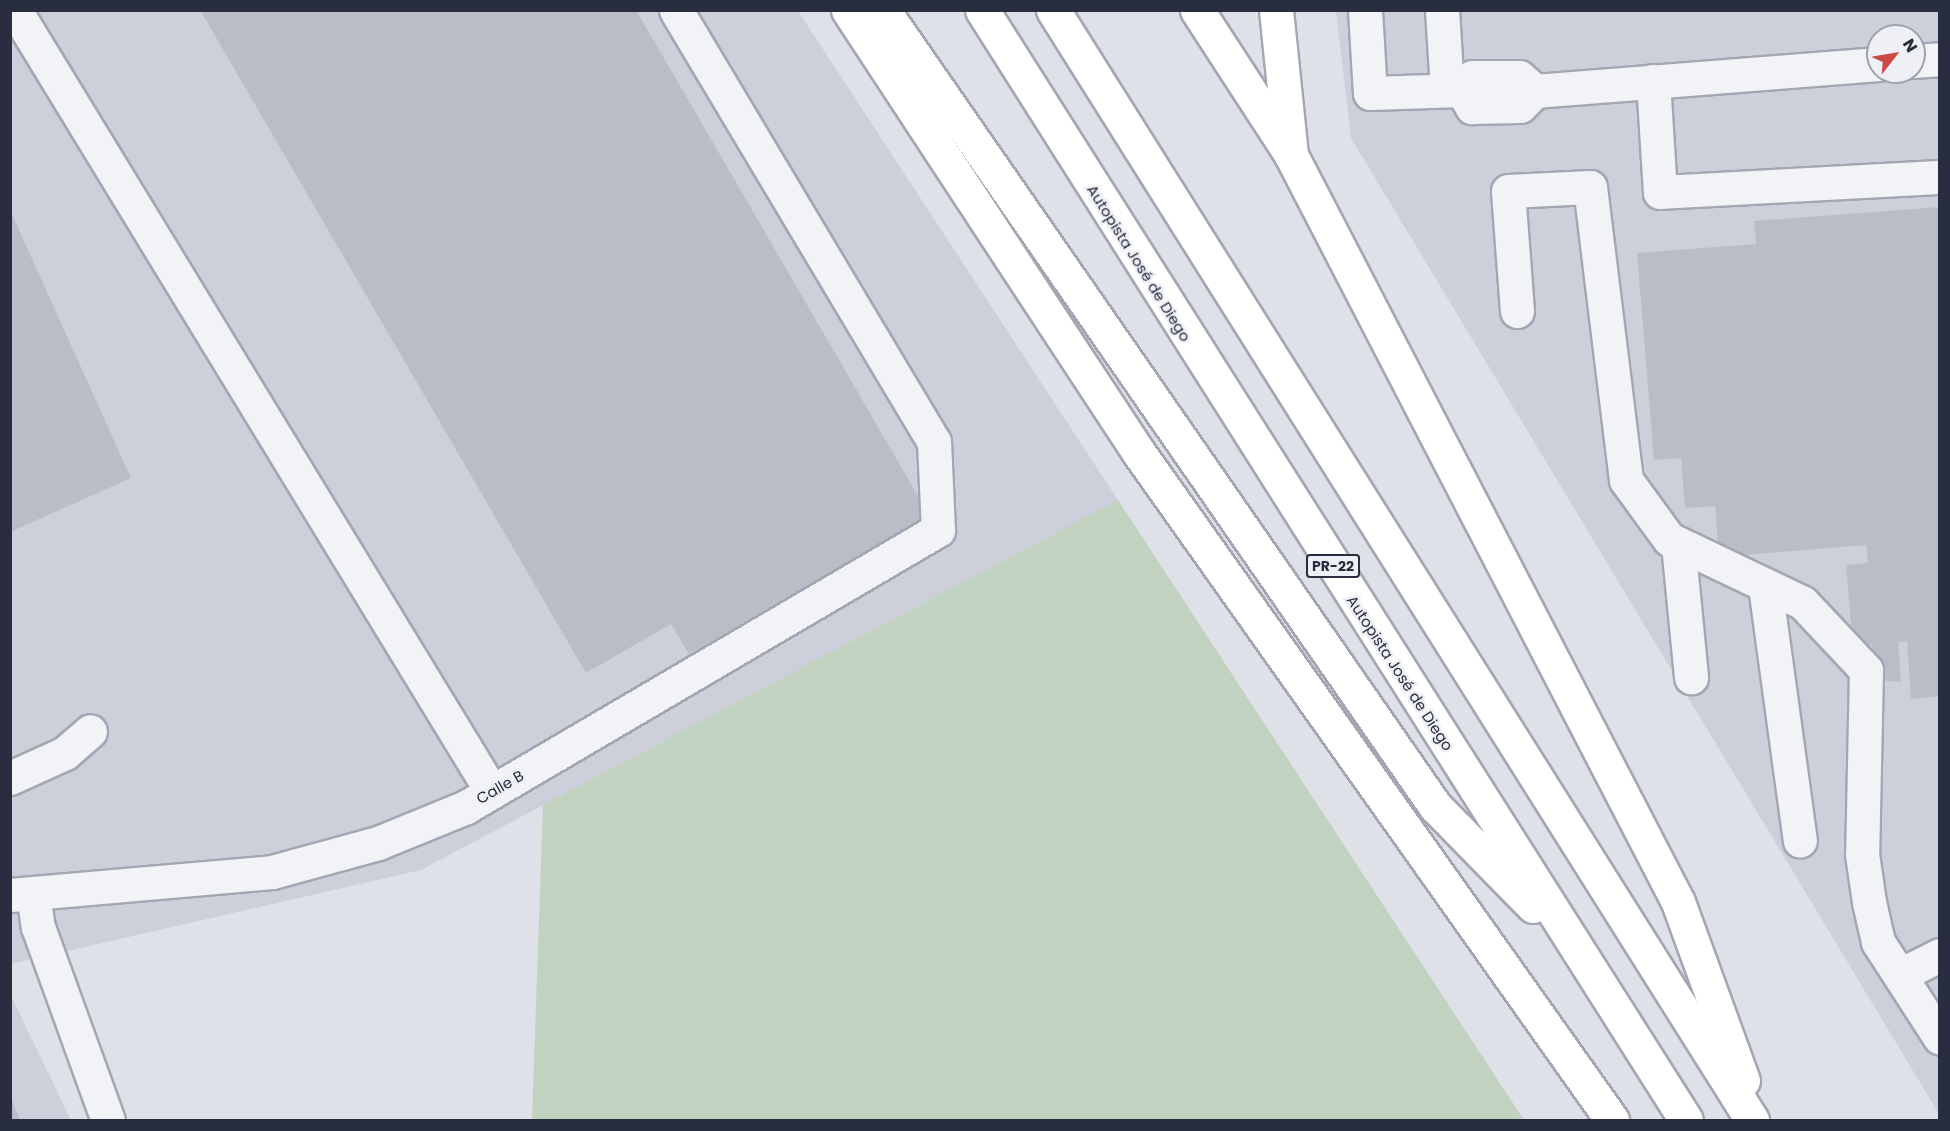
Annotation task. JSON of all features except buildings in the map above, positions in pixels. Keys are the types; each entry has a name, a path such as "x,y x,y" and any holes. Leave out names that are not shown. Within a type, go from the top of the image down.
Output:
{"highway":[{"path":"848,10 1145,463 1612,1120"},
{"path":"883,10 1435,806 1577,950"},
{"name":"Autopista José de Diego","path":"982,10 1686,1120"},
{"path":"1053,10 1752,1120"},
{"path":"1076,10 1116,111"},
{"path":"1197,10 1291,155 1678,902 1758,1120"},
{"path":"1276,10 1291,155"}],"street":[{"path":"15,10 492,792"},
{"name":"Calle B","path":"22,894 272,872 378,843 492,792 938,531 934,442 676,10"},
{"path":"1365,10 1370,93 1455,90"},
{"path":"1442,10 1455,90 1472,107 1520,106 1535,91 1866,65"},
{"path":"1653,81 1660,192 1940,177"},
{"path":"1516,311 1508,191 1590,187 1626,480 1645,512 1678,544 1803,603 1835,631 1866,670 1862,854 1878,942 1940,1038"},
{"path":"1678,544 1691,677"},
{"path":"1765,586 1800,841"},
{"path":"10,778 65,753 90,731"},
{"path":"22,894 38,927 108,1120"},
{"path":"1899,975 1940,955"}],"shaded area":[{"path":"10,11 798,11 1118,500 421,870 11,964"},
{"path":"1336,11 1939,11 1939,1114 1351,138"},
{"path":"11,996 71,1120 11,1120"}],"green space":[{"path":"1118,500 1524,1120 532,1120 543,805"}]}
